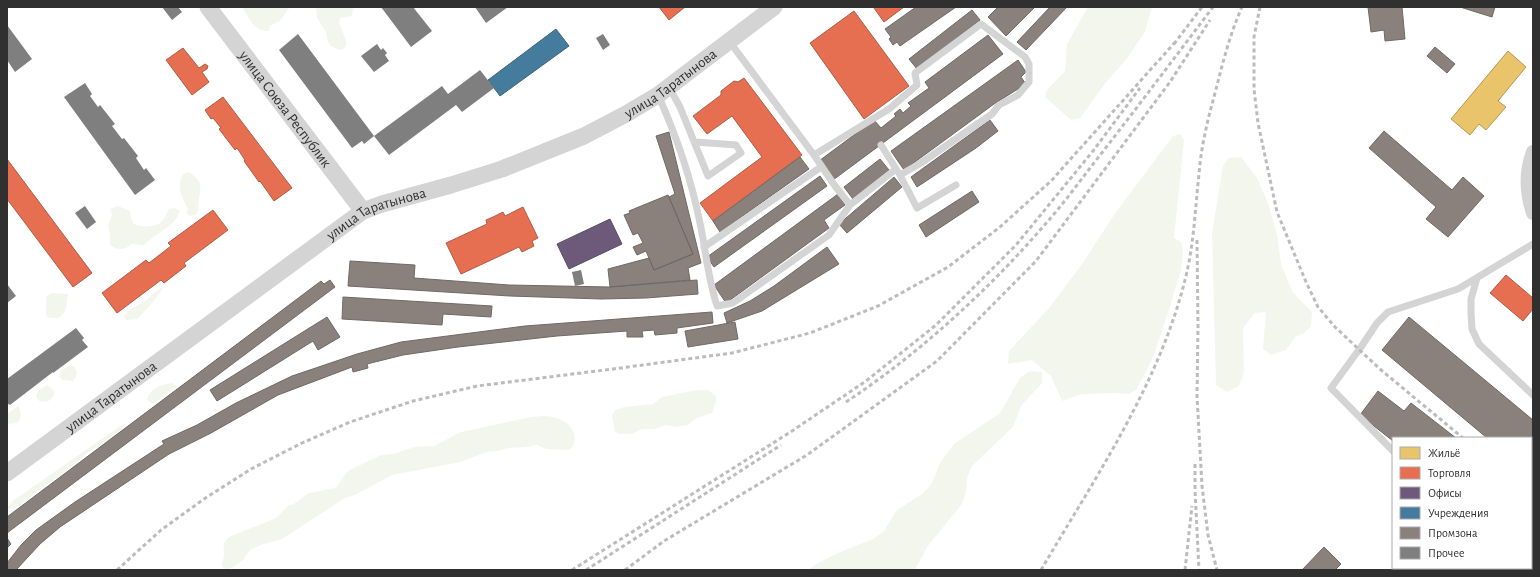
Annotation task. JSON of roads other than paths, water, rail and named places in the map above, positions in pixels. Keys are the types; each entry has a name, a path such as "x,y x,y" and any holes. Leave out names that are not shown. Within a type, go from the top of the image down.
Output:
{"street":[{"name":"улица Союза Республик","path":"208,7 364,211"},
{"name":"улица Таратынова","path":"7,473 364,211 382,204 480,176 540,155 584,136 626,114 663,91 774,7"},
{"path":"1531,156 1526,180 1533,214"}],"lane":[{"path":"663,91 670,121 685,162 693,193 710,280 717,306 726,306 734,304 829,235 850,205 898,172 921,163 992,114 999,105 1018,95 1029,82 1029,64 1024,57 981,24 915,73 917,86 889,109 814,155"},
{"path":"729,41 850,205"},
{"path":"663,91 680,107 696,142 708,176 741,153 736,145 696,142"},
{"path":"880,145 898,172 917,208 956,185"},
{"path":"704,247 821,166"},
{"path":"1392,450 1331,388 1361,348 1376,323 1388,312 1458,289 1533,244"},
{"path":"1477,278 1471,299 1471,313 1472,329 1479,344 1533,395"}],"railway":[{"path":"1174,44 1202,7"},
{"path":"846,402 875,382 930,339 983,291 1007,266 1072,192 1213,7"},
{"path":"1041,570 1124,430 1159,356 1174,319 1188,267 1194,227 1200,164 1207,125 1226,51 1242,7"},
{"path":"1260,7 1254,37 1254,89 1258,123 1277,212 1306,282 1318,307 1335,327 1381,370 1462,437"},
{"path":"625,570 664,541 807,455 937,361 1036,261 1170,82 1210,20"},
{"path":"117,570 161,530 204,499 251,469 302,443 350,422 413,401 477,386 732,353 810,333 878,306 948,267 1000,227 1051,181 1177,40"},
{"path":"572,570 792,431 866,381 936,325 1016,245 1093,151 1140,88"},
{"path":"1197,240 1197,396 1202,486 1208,535 1217,570"},
{"path":"586,570 781,445"},
{"path":"1195,464 1199,570"},
{"path":"1185,570 1192,506"}]}
